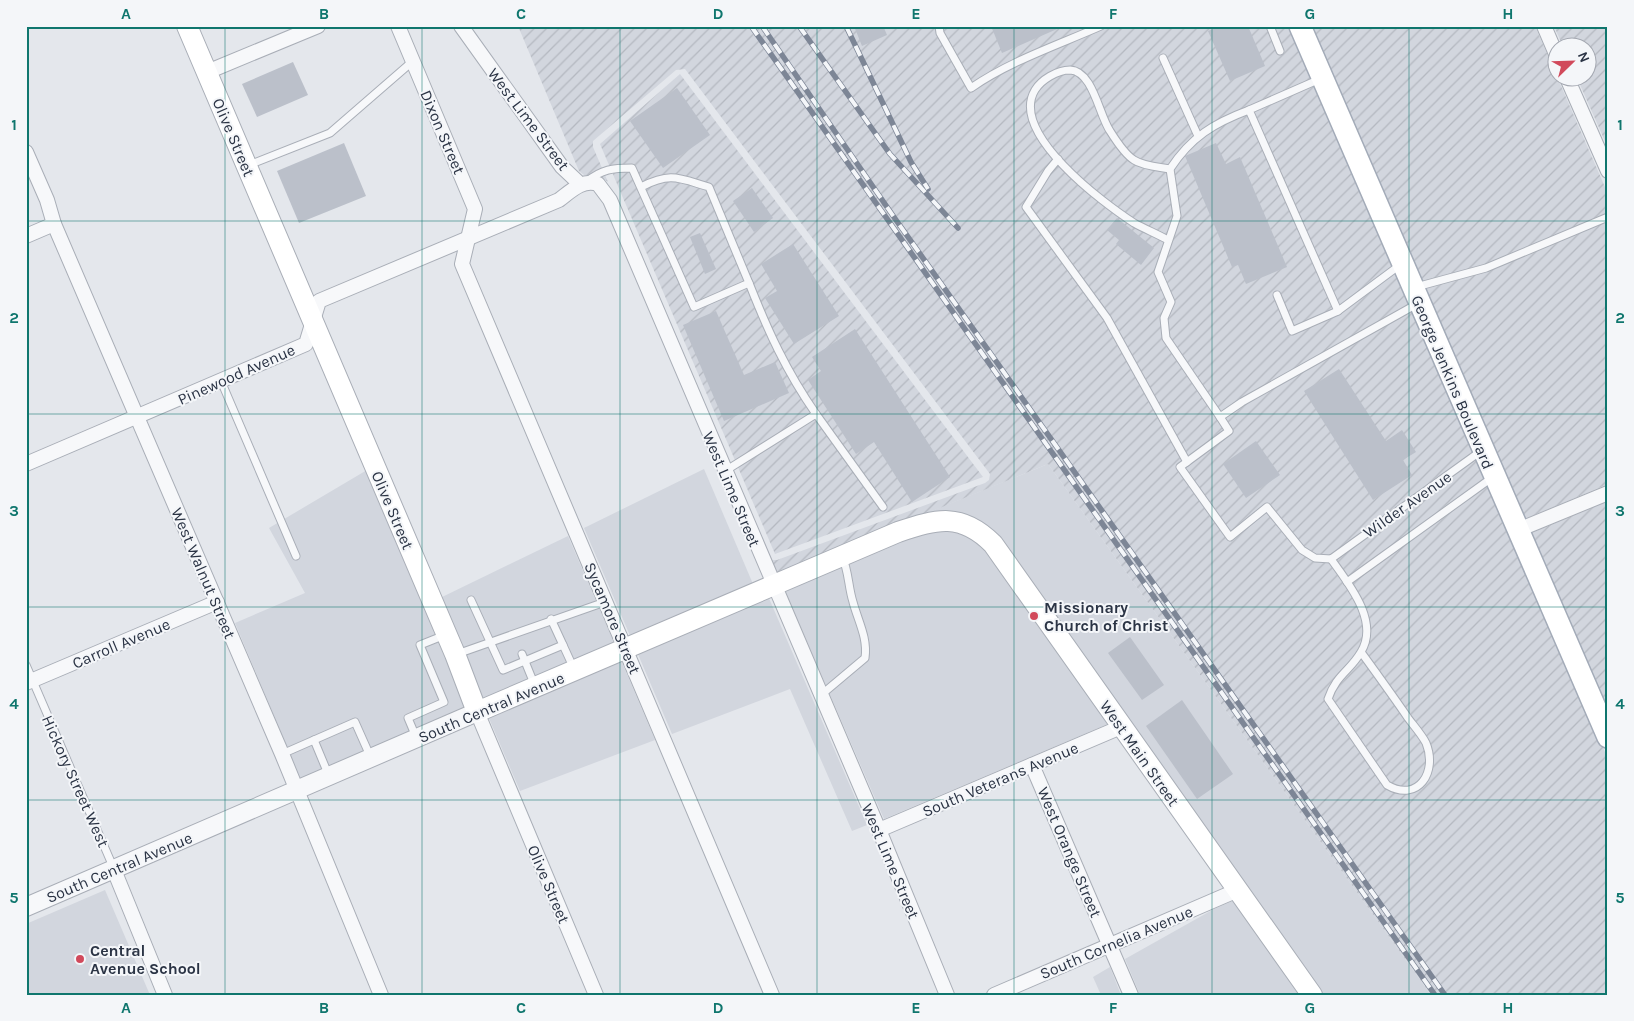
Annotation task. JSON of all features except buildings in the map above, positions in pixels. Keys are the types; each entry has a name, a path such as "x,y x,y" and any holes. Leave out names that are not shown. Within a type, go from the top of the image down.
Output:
{"main road":[{"name":"Olive Street","path":"188,26 455,654 477,712"},
{"name":"George Jenkins Boulevard","path":"1300,26 1482,450 1608,737"},
{"name":"South Central Avenue","path":"477,712 842,556 927,522 943,520 959,522"},
{"name":"West Main Street","path":"959,522 982,533 993,544 1312,995"}],"street":[{"path":"207,72 318,26"},
{"name":"Dixon Street","path":"398,26 475,210 468,239"},
{"name":"West Lime Street","path":"461,26 562,167 583,183 598,184 610,200 772,586 879,830 947,995"},
{"path":"1544,26 1549,38"},
{"path":"1571,88 1608,171"},
{"name":"West Walnut Street","path":"26,152 47,200 54,224 282,754 381,995"},
{"name":"Pinewood Avenue","path":"26,464 306,344 319,301 559,200 583,183"},
{"path":"26,236 54,224"},
{"name":"Sycamore Street","path":"468,239 462,264 772,995"},
{"path":"1518,530 1608,493"},
{"name":"Carroll Avenue","path":"29,682 217,602"},
{"name":"South Central Avenue","path":"26,907 477,712"},
{"name":"Olive Street","path":"477,712 596,995"},
{"name":"South Veterans Avenue","path":"879,830 1121,727"},
{"name":"West Orange Street","path":"1032,765 1131,995"},
{"path":"114,870 166,995"},
{"name":"South Cornelia Avenue","path":"994,995 1238,890"}],"lane":[{"path":"939,26 971,88 984,79 1038,53 1102,26"},
{"path":"1270,26 1280,51"},
{"path":"1163,58 1198,136"},
{"path":"247,166 330,133 413,61"},
{"path":"1168,240 1134,223 1071,174 1043,141 1032,117 1030,98 1038,84 1052,75 1070,70 1080,73 1088,82 1109,131 1133,160 1170,169"},
{"path":"1322,78 1228,118 1198,136 1180,154 1170,169 1177,216 1158,272 1171,302 1164,318 1166,338 1229,431 1180,467 1230,537 1267,507 1302,550 1315,558 1331,559 1347,582 1365,616 1368,633 1361,652 1333,685 1328,699 1387,786 1397,791 1411,791 1424,782 1430,766 1426,743 1361,652"},
{"path":"1249,110 1338,311"},
{"path":"1058,159 1048,171 1026,207 1107,318 1187,462"},
{"path":"583,183 598,172 612,168 632,168 694,307 749,283"},
{"path":"641,187 660,178 675,177 708,187 784,366 883,507"},
{"path":"1220,417 1416,295 1608,217"},
{"path":"1277,295 1292,331 1338,311 1402,263"},
{"path":"221,381 296,556"},
{"path":"724,472 816,414"},
{"name":"Wilder Avenue","path":"1331,559 1482,450"},
{"name":"Wilder Avenue","path":"1347,582 1494,477"},
{"path":"821,695 866,658 867,645 852,600 848,570 842,556"},
{"path":"471,600 503,670 563,645"},
{"path":"455,654 489,641 514,636 551,619 605,602"},
{"path":"551,619 575,670"},
{"path":"416,739 408,718 444,702 420,645 446,634"},
{"path":"522,654 535,687"},
{"name":"Hickory Street West","path":"26,665 29,682 114,870"},
{"path":"282,754 356,722 371,758"},
{"path":"314,740 329,776"}],"shaded area":[{"path":"518,26 1290,26 1608,759 1608,995 1431,995 1048,464 777,574 771,560 777,560 985,483 989,480 990,474 685,69 676,70 593,141 593,147 608,182 601,177 584,175 579,171"},
{"path":"1310,26 1535,26 1546,51 1546,88 1562,88 1608,194 1608,484 1523,520"},
{"path":"1554,26 1608,26 1608,148 1581,88 1596,88 1596,38 1559,38"},
{"path":"680,74 983,477 775,554 600,144"},
{"path":"1048,464 1431,995 1322,995 1243,880 962,515 955,512 914,518"},
{"path":"704,469 753,584 631,638 584,528"},
{"path":"367,470 466,708 301,780 235,623 305,593 269,528"},
{"path":"1608,501 1608,715 1529,534"},
{"path":"943,528 966,534 986,550 1108,724 884,819 784,589 901,540"},
{"path":"568,536 615,645 482,701 440,598"},
{"path":"768,596 867,825 852,831 790,689 672,734 637,652"},
{"path":"621,660 655,740 520,791 488,716"},
{"name":"Central Avenue School","path":"105,890 150,995 26,995 26,924"},
{"path":"1235,900 1301,995 1140,995 1125,959 1214,909"},
{"path":"1110,967 1121,995 1101,995 1093,977"}],"railway":[{"path":"751,26 1435,995"},
{"path":"762,26 896,220 1445,995"},
{"path":"799,26 890,154 958,228"},
{"path":"846,26 911,162 928,189"}],"place":[{"name":"Missionary Church of Christ","path":"1034,616"},
{"name":"Central Avenue School","path":"80,959"}]}
